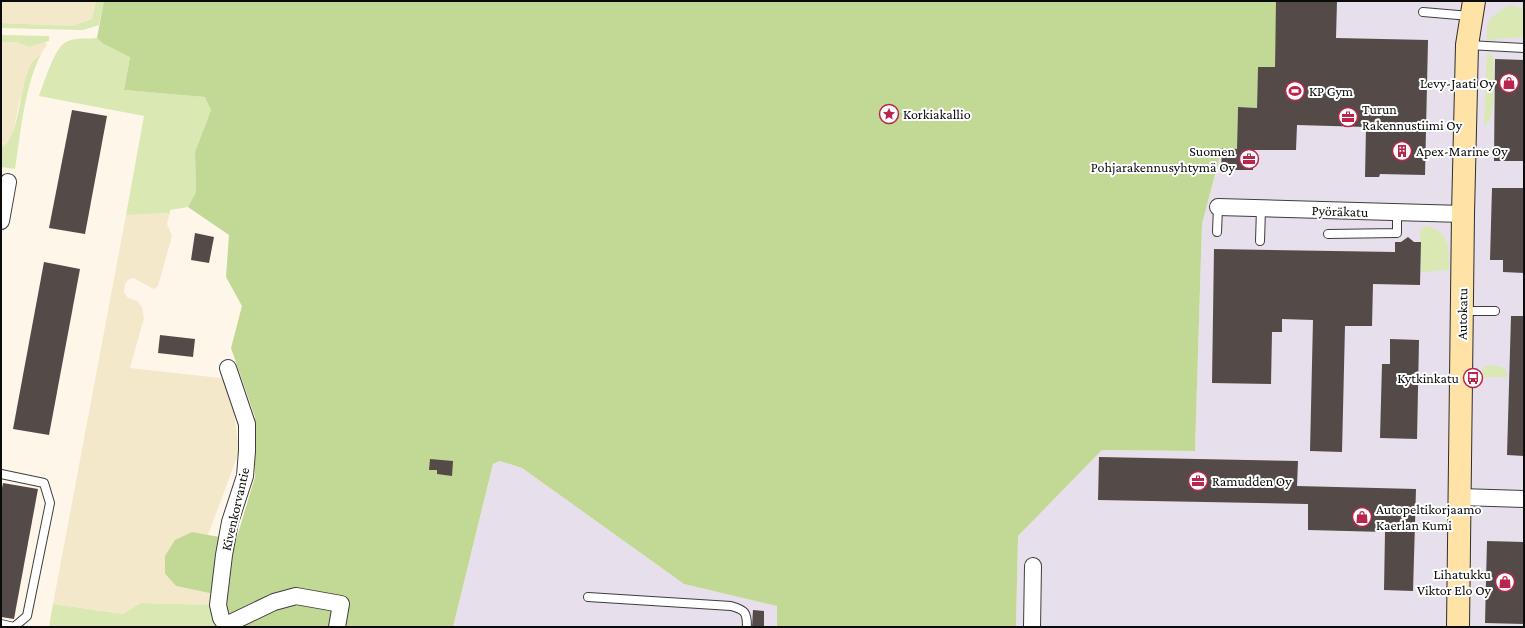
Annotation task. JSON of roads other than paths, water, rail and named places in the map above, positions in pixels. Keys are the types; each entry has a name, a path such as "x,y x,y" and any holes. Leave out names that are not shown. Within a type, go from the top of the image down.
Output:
{"street":[{"name":"Autokatu","path":"1458,627 1463,214 1467,45 1472,9"},
{"path":"1,221 8,182"},
{"name":"Pyöräkatu","path":"1218,207 1463,214"},
{"name":"Kivenkorvantie","path":"228,368 247,424 247,451 245,476 230,522 224,555 218,605 221,618 226,625 274,602 296,596 341,604 337,627"},
{"path":"1460,497 1524,499"},
{"path":"1032,627 1033,566"}],"lane":[{"path":"1423,12 1472,9"},
{"path":"1467,45 1524,48"},
{"path":"1217,232 1218,207"},
{"path":"1260,241 1261,208"},
{"path":"1328,234 1396,233 1397,212"},
{"path":"1462,311 1495,312"},
{"path":"1,474 44,483 50,503 27,616 14,627 1,624"},
{"path":"588,597 731,606 744,611 747,616 747,627"}],"place":[{"name":"Levy-Jaati Oy","path":"1509,83"},
{"name":"KP Gym","path":"1295,91"},
{"name":"Korkiakallio","path":"889,114"},
{"name":"Turun Rakennustiimi Oy","path":"1348,117"},
{"name":"Apex-Marine Oy","path":"1402,151"},
{"name":"Suomen Pohjarakennusyhtymä Oy","path":"1249,159"},
{"name":"Kytkinkatu","path":"1473,378"},
{"name":"Ramudden Oy","path":"1198,481"},
{"name":"Autopeltikorjaamo Kaerlan Kumi","path":"1362,517"},
{"name":"Lihatukku Viktor Elo Oy","path":"1505,582"}]}
